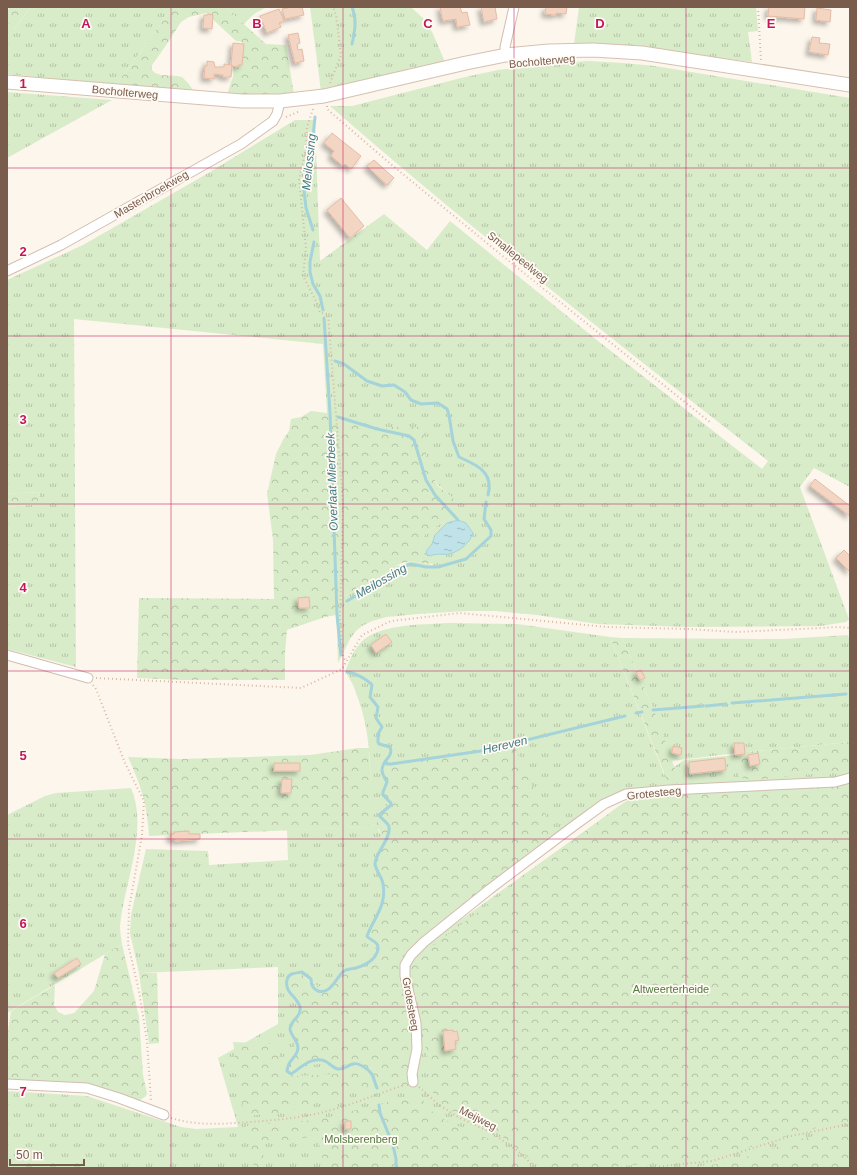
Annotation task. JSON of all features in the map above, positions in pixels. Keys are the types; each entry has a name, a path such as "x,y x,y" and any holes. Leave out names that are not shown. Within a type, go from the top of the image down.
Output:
{"street":[{"path":"506,55 505,47 514,7"},
{"name":"Bocholterweg","path":"7,82 242,101 278,108 328,102 458,65 506,55 549,51 593,50 642,53 850,85"},
{"name":"Mastenbroekweg","path":"7,271 61,246 241,144 272,121 278,108"},
{"path":"7,655 88,678"},
{"name":"Grotesteeg","path":"413,1082 412,1074 417,1049 416,1023 405,976 405,965 410,956 424,942 490,889 604,804 626,794 669,790 835,782 850,778"},
{"path":"7,1084 87,1088 164,1115"}],"path":[{"path":"328,102 341,54 336,15 332,7"},
{"path":"758,7 761,71"},
{"name":"Smallepeelweg","path":"328,102 327,108 387,161 711,423"},
{"path":"278,108 288,117 302,110"},
{"path":"308,109 314,108 307,127 306,148 299,180 306,248 304,276 317,303 320,313 328,314 343,504 340,616 342,653 346,662"},
{"path":"88,678 301,688 342,669 362,635 391,621 460,614 607,627 737,632 839,626 850,628"},
{"path":"88,678 96,689 125,763 144,802 142,835 129,909 128,944 139,991 147,1041 151,1110"},
{"path":"164,1115 182,1121 199,1124 287,1119 335,1109 380,1092 413,1082"},
{"name":"Meijweg","path":"413,1082 439,1105 458,1117 492,1133 522,1154 536,1168"},
{"path":"643,1168 712,1161 791,1136 850,1124"}],"green space":[{"path":"10,7 31,7 7,38 7,11"},
{"path":"31,7 173,7 116,85 7,74 7,38"},
{"path":"173,7 225,7 266,44 286,45 294,95 227,94 233,77 234,64 240,64 242,42 236,41 206,13 189,17 181,22 152,65 152,70 155,73 183,78 193,90 116,85"},
{"path":"225,7 267,7 254,14 244,24"},
{"path":"310,7 411,7 425,20 433,34 445,62 321,91"},
{"path":"579,7 756,7 758,31 748,32 752,62 626,46 574,44"},
{"path":"589,61 655,66 850,98 850,487 814,468 800,487 849,619 846,622 820,626 689,627 598,624 537,615 495,611 418,614 387,617 372,621 362,626 350,639 338,663 336,600 392,572 406,562 433,565 431,558 423,555 419,547 426,532 454,516 453,498 434,480 431,475 426,463 425,441 423,435 417,427 371,427 327,413 323,344 74,319 76,667 7,649 7,507 38,504 40,492 7,494 7,280 83,245 210,172 295,120 315,120 320,261 384,214 427,250 450,221 598,341 762,469 768,461 492,242 330,106 352,106 498,70 555,63","holes":["458,520 466,523 473,533 471,539 463,546 441,554 435,554 427,550 447,523"]},
{"path":"7,92 112,100 7,158"},
{"path":"311,411 327,413 371,427 418,427 425,435 426,458 429,470 438,486 453,498 459,509 454,516 426,532 419,547 427,556 438,557 440,562 429,564 413,562 403,563 397,566 392,572 336,600 336,615 325,617 287,630 285,680 183,680 137,678 139,598 274,599 273,539 267,494 276,454 289,431 291,419 301,417"},
{"path":"40,492 38,504 7,507 7,494"},
{"name":"Altweerterheide","path":"448,623 517,624 610,637 664,774 684,760 850,744 850,1168 7,1168 7,1091 87,1096 181,1127 196,1129 238,1127 218,1058 278,1024 278,967 139,973 130,933 131,915 146,849 208,851 209,865 288,860 287,830 367,827 370,794 370,760 366,726 354,687 345,671 358,646 365,638 375,633 386,629 412,625","holes":["382,771 556,839 631,791 643,789 448,929 299,1013 299,1007 290,995 304,976 312,984 322,987 344,972 367,968 376,951 373,942 369,940 366,935 381,907 383,896 382,884 375,866 386,838 378,830 380,814 388,805 383,789 386,782"]},
{"path":"848,635 850,641 850,742 671,761 654,710 622,638 784,639"},
{"path":"610,637 622,638 654,710 680,783 669,785"},
{"path":"850,742 850,770 752,780 739,777 737,753"},
{"path":"513,743 556,839 400,958 412,1015 421,1080 415,1084 384,1093 373,1073 365,1067 353,1062 337,1068 326,1063 292,1068 290,1062 296,1042 291,1030 299,1012 299,1007 288,992 285,982 287,978 300,973 312,984 322,987 344,972 367,968 376,951 373,942 366,937 379,910 382,894 381,883 375,861 377,854 386,838 379,830 377,823 378,818 387,804 387,799 382,793 386,782 382,771 383,766"},
{"path":"358,748 369,748 371,792 368,827 149,836 147,814 143,795 128,757 180,759 310,755"},
{"name":"Altweerterheide","path":"850,782 850,1121 798,1132 714,1157 602,1168 542,1168 495,1131 445,1107 431,1090 431,1076 410,963 619,806 631,802 672,794 732,789 757,790 806,787"},
{"path":"131,788 136,804 136,839 134,857 122,910 120,933 122,944 7,1013 7,815 45,796 56,793"},
{"path":"122,944 139,1017 143,1075 147,1093 146,1096 139,1101 109,1091 7,1082 7,1038 11,1011 55,985 54,1005 58,1012 65,1015 74,1013 94,991 105,954"},
{"path":"139,973 157,973 159,1043 149,1044"},
{"path":"233,1042 278,1044 280,1067 284,1073 294,1076 360,1073 371,1085 284,1113 244,1116"},
{"name":"Molsberenberg","path":"413,1095 421,1095 433,1112 452,1123 492,1141 526,1168 325,1168 317,1136 261,1144 266,1168 254,1168 246,1126 314,1120"},
{"path":"850,1129 850,1168 681,1168 728,1163 800,1139"}],"water":[{"path":"458,520 466,523 473,533 470,540 457,551 449,554 437,554 430,556 426,554 435,535 447,523"}],"building":[{"path":"302,7 304,15 285,19 282,9"},
{"path":"440,7 460,7 462,13 467,12 470,25 457,27 456,19 443,21"},
{"path":"481,7 495,7 497,19 484,22"},
{"path":"546,7 567,7 566,14 545,14"},
{"path":"769,7 805,7 804,19 768,16"},
{"path":"817,8 831,10 830,22 816,20"},
{"path":"279,9 284,21 279,23 281,27 267,33 260,16"},
{"path":"204,15 213,15 212,29 203,28"},
{"path":"298,33 300,43 297,44 298,50 302,49 304,61 295,63 288,35"},
{"path":"812,37 820,38 819,43 830,44 828,55 809,52"},
{"path":"233,43 244,44 242,65 238,65 238,67 231,65"},
{"path":"207,61 214,62 215,67 224,67 224,64 232,65 231,77 223,77 223,75 214,74 214,79 204,78"},
{"path":"332,133 361,156 351,169 345,164 343,166 331,156 334,151 324,143"},
{"path":"374,160 394,178 387,185 367,166"},
{"path":"341,198 364,226 350,238 327,210"},
{"path":"815,479 850,506 850,516 810,486"},
{"path":"844,550 850,556 850,572 836,558"},
{"path":"309,597 310,608 299,608 298,598"},
{"path":"386,634 392,642 376,653 371,645"},
{"path":"641,670 645,678 640,680 636,672"},
{"path":"734,743 744,743 745,754 735,755"},
{"path":"673,746 682,748 681,755 672,753"},
{"path":"758,753 760,764 750,766 748,755"},
{"path":"725,758 726,770 690,774 689,762"},
{"path":"274,763 300,763 300,771 274,771"},
{"path":"282,779 292,779 291,793 281,793"},
{"path":"189,831 189,834 200,834 200,839 175,841 175,839 170,839 170,835 174,834 174,832"},
{"path":"77,958 81,964 58,978 54,973"},
{"path":"453,1030 453,1032 457,1031 459,1040 455,1041 456,1049 445,1051 443,1031"},
{"path":"345,1121 351,1121 351,1129 345,1129"}],"waterway":[{"name":"Meilossing","path":"352,7 355,16 352,44"},
{"name":"Meilossing","path":"313,230 306,208 304,190 306,172 312,147 315,117"},
{"name":"Meilossing","path":"314,242 310,262 310,272 313,284 320,296 323,310"},
{"name":"Overlaat Mierbeek","path":"324,318 330,413 337,615 341,655"},
{"name":"Meilossing","path":"335,361 344,364 367,381 382,386 394,385 405,392 411,400 421,404 438,403 447,409 453,441 459,457 478,466 486,475 489,480 488,495"},
{"path":"338,417 377,429 409,436 414,440 426,480 435,495 458,520"},
{"name":"Meilossing","path":"347,601 388,579 398,568 411,564 426,567 438,567 466,559 491,536 491,530 484,519 486,502"},
{"name":"Meilossing","path":"347,672 361,677 372,685 370,697 378,707 376,718 382,727 378,734 378,742 379,744 390,747 391,750 382,770 387,782 383,795 391,803 391,805 379,815 388,825 389,832 377,855 375,864 382,881 384,892 382,905 367,936 377,944 378,949 377,953 370,962 360,967 344,971 333,985 323,992 316,990 311,983 311,979 302,972 289,976 287,980 287,988 297,1000 300,1010 290,1029 297,1043 298,1049 296,1055 290,1062 287,1071 291,1074 306,1063 315,1060 325,1061 334,1068 338,1069 342,1069 353,1064 358,1064 371,1073 377,1088"},
{"name":"Hereven","path":"732,703 846,694"},
{"name":"Hereven","path":"706,706 726,704"},
{"name":"Hereven","path":"653,710 703,706"},
{"name":"Hereven","path":"636,713 642,712"},
{"name":"Hereven","path":"385,762 391,764 481,751 625,716"},
{"name":"Meilossing","path":"379,1105 380,1113 393,1145 396,1168"}]}
